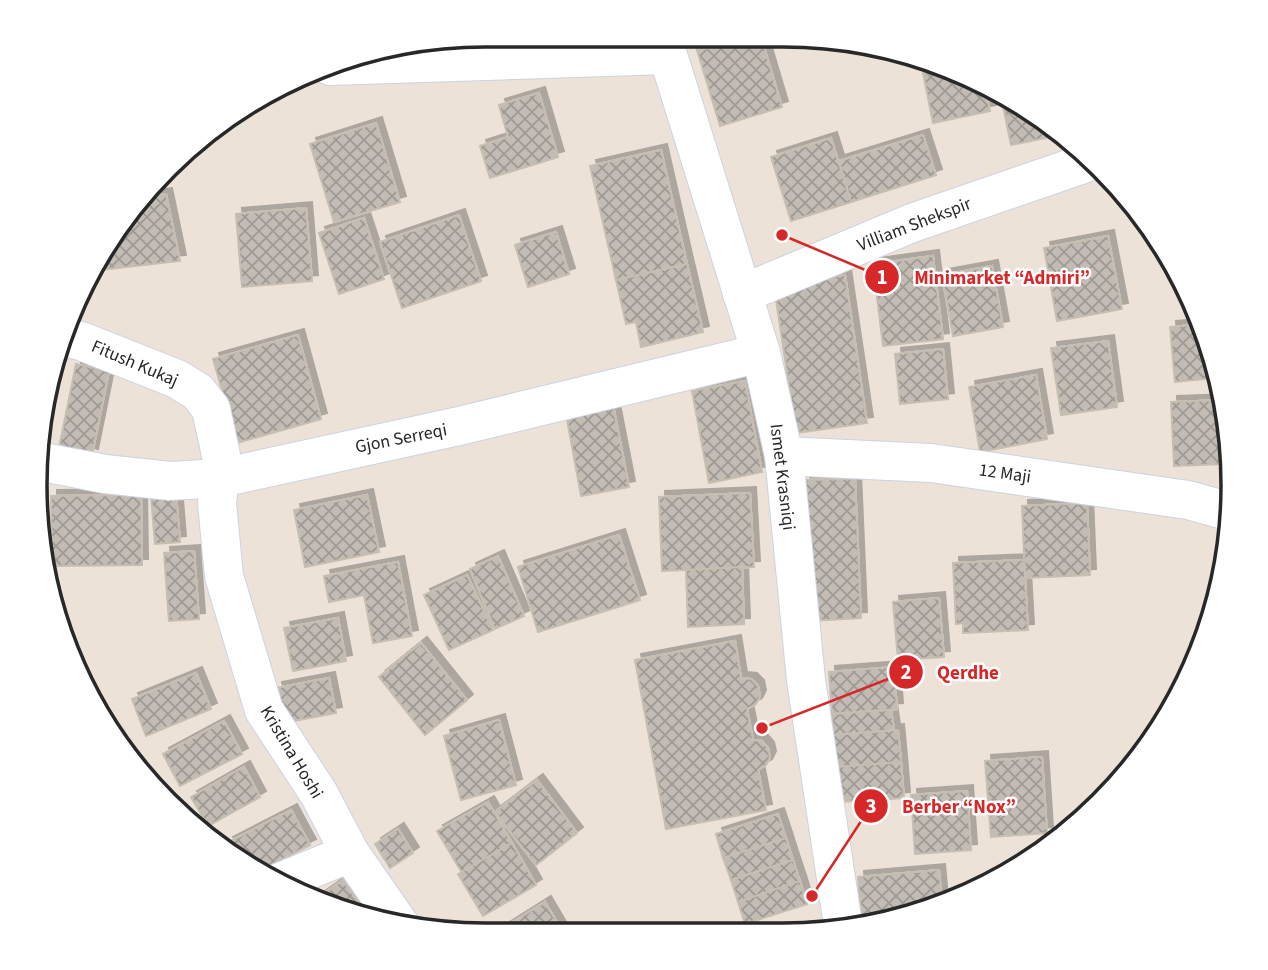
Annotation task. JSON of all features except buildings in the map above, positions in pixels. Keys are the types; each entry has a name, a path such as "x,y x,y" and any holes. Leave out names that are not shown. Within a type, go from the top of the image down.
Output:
{"street":[{"path":"366,64 633,47"},
{"name":"Ismet Krasniqi","path":"666,47 761,353 784,456 806,680 842,919"},
{"name":"Villiam Shekspir","path":"742,293 912,223 1081,165"},
{"name":"Fitush Kukaj","path":"72,340 165,374 198,392 211,409 218,431 221,478"},
{"name":"Gjon Serreqi","path":"48,463 104,474 170,481 221,478 459,426 761,353"},
{"name":"12 Maji","path":"784,456 931,463 1175,498 1220,509"},
{"name":"Kristina Hoshi","path":"221,478 217,503 225,576 264,710 319,794 350,853 391,912"},
{"path":"290,877 350,853"}],"place":[{"name":"Minimarket “Admiri”","path":"782,235"},
{"name":"Qerdhe","path":"762,728"},
{"name":"Berber “Nox”","path":"812,896"}]}
